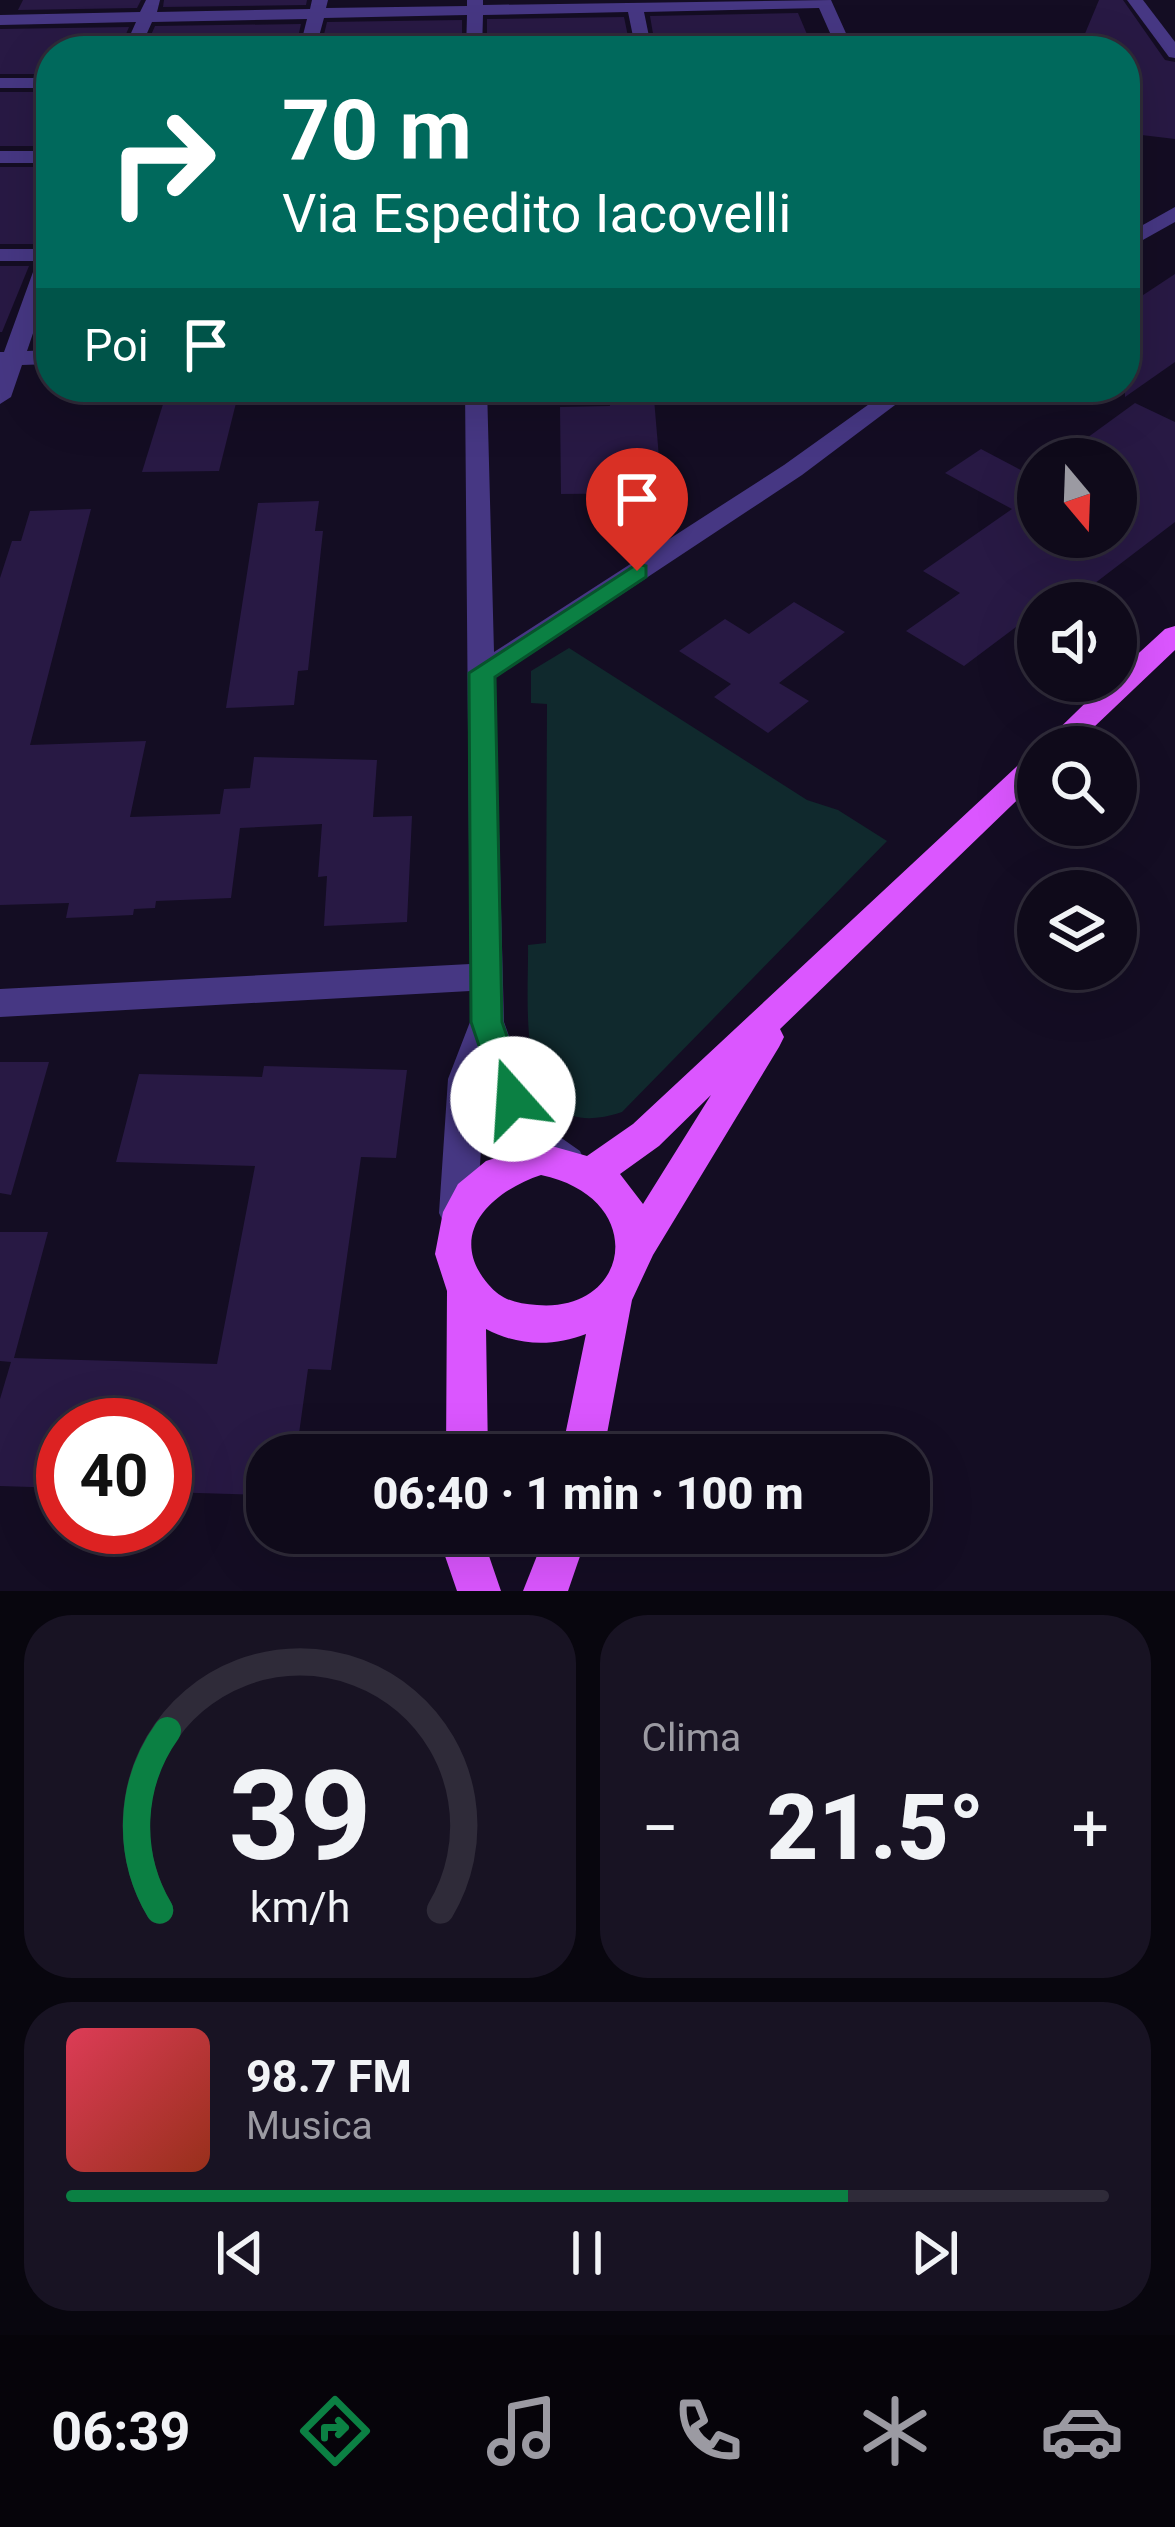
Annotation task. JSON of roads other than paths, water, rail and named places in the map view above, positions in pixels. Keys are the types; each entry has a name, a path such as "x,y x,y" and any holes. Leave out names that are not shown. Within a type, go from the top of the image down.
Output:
{"main road":[{"path":"1078,726 1175,635"},
{"path":"787,1005 634,1251 614,1295 592,1313 566,1324 538,1326 510,1321 485,1309 466,1289 455,1265 452,1239 458,1213 472,1192 514,1163 580,1167 646,1135 1017,784"},
{"path":"580,1167 626,1205 634,1251"},
{"path":"466,1289 467,1434"},
{"path":"586,1434 614,1295"},
{"path":"467,1554 478,1591"},
{"path":"544,1591 563,1554"}],"street":[{"path":"6,0 0,16 151,9 824,2 839,36"},
{"path":"1135,0 1175,53"},
{"path":"635,4 641,36"},
{"path":"475,36 476,5"},
{"path":"311,36 319,7"},
{"path":"0,83 36,83"},
{"path":"0,157 36,157"},
{"path":"1140,235 1175,213"},
{"path":"0,255 36,254"},
{"path":"0,397 7,359 36,288"},
{"path":"476,402 487,1022 526,1133 580,1167"},
{"path":"482,673 793,470 887,402"},
{"path":"0,1003 486,977"},
{"path":"458,1213 464,1079 487,1022"}]}
